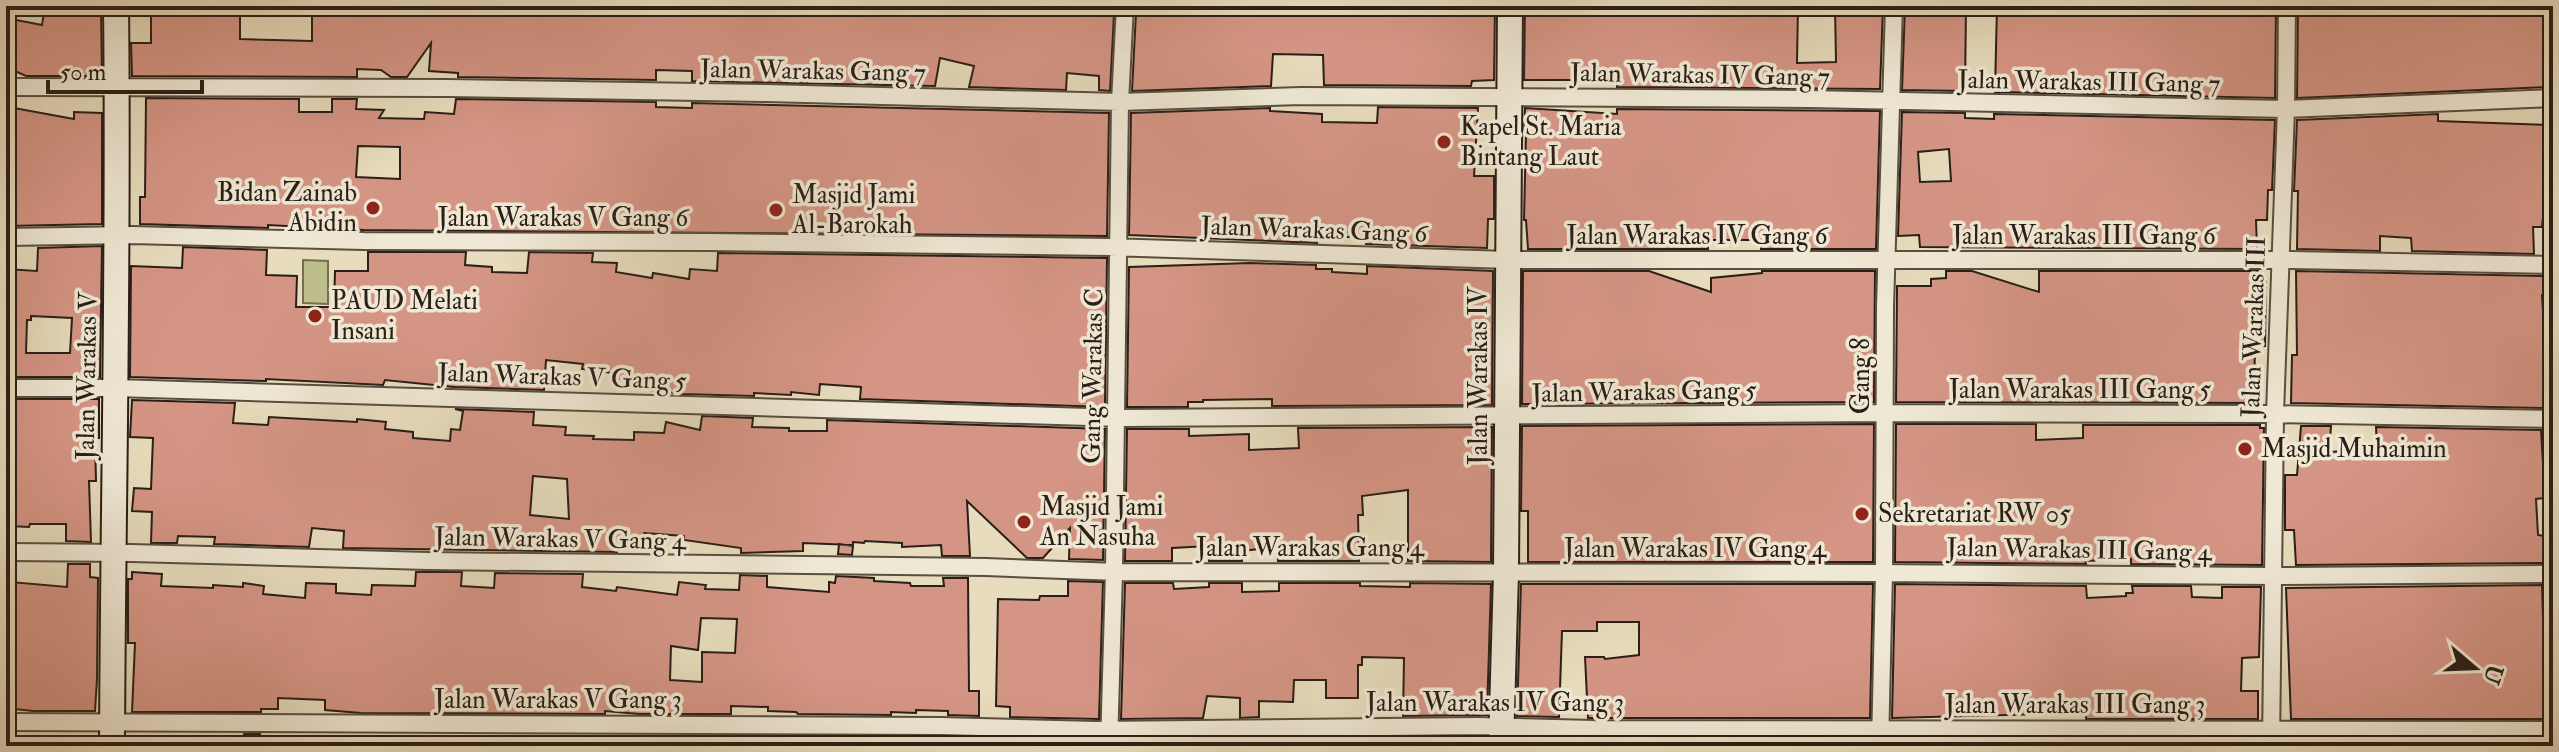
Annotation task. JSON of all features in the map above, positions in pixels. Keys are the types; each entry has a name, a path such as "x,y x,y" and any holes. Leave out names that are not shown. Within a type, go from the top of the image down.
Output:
{"street":[{"name":"Jalan Warakas V","path":"112,734 118,235 116,6"},
{"name":"Gang Warakas C","path":"1109,738 1120,247 1120,102 1125,6"},
{"name":"Jalan Warakas IV","path":"1502,736 1510,6"},
{"name":"Gang 8","path":"1880,746 1886,260 1894,6"},
{"name":"Jalan Warakas III","path":"2271,737 2275,414 2287,6"},
{"name":"Jalan Warakas Gang 7","path":"6,87 481,89 1120,102 1301,96 1508,97"},
{"name":"Jalan Warakas IV Gang 7","path":"1508,97 1892,102"},
{"path":"2286,109 2553,98"},
{"name":"Jalan Warakas III Gang 7","path":"1892,102 2286,109"},
{"name":"Jalan Warakas V Gang 6","path":"6,237 118,235 379,241 1120,247"},
{"name":"Jalan Warakas Gang 6","path":"1120,247 1508,260"},
{"name":"Jalan Warakas IV Gang 6","path":"1508,260 1886,260"},
{"name":"Jalan Warakas III Gang 6","path":"1886,260 2281,261"},
{"path":"2281,261 2553,265"},
{"name":"Jalan Warakas V Gang 5","path":"6,388 115,388 1116,418"},
{"name":"Jalan Warakas Gang 5","path":"1116,418 1885,413"},
{"name":"Jalan Warakas III Gang 5","path":"1885,413 2275,414"},
{"path":"2275,414 2553,419"},
{"name":"Jalan Warakas V Gang 4","path":"6,552 428,561 986,567 1114,572"},
{"name":"Jalan Warakas Gang 4","path":"1114,572 1506,573"},
{"name":"Jalan Warakas IV Gang 4","path":"1506,573 1884,573"},
{"name":"Jalan Warakas III Gang 4","path":"1884,573 2273,576 2553,574"},
{"name":"Jalan Warakas V Gang 3","path":"6,722 112,734 941,726 1109,738"},
{"name":"Jalan Warakas IV Gang 3","path":"1109,738 1502,736 1594,729 1879,728"},
{"name":"Jalan Warakas III Gang 3","path":"1879,728 2271,737 2553,730"}],"green space":[{"path":"303,260 328,261 328,304 303,303"}],"building":[{"path":"45,6 101,7 102,76 26,76 6,67 6,18 42,25"},
{"path":"151,6 240,6 240,39 312,41 312,11 356,11 356,6 993,6 1027,9 1027,6 1057,6 1114,14 1110,91 1099,90 1099,76 1067,73 1066,90 969,87 974,66 940,58 935,86 692,81 692,71 656,70 656,80 458,77 458,73 429,71 431,43 407,77 391,77 381,70 357,69 357,77 132,76 131,43 151,43"},
{"path":"1139,6 1495,6 1494,80 1472,81 1471,86 1324,85 1323,55 1273,54 1271,86 1132,91 1136,13 1139,13"},
{"path":"1525,6 1798,6 1797,63 1836,62 1835,6 1883,6 1880,89 1617,87 1617,81 1524,80"},
{"path":"1905,6 1966,6 1965,91 1902,90"},
{"path":"1997,6 2276,6 2275,98 1995,92"},
{"path":"2298,6 2551,6 2551,39 2548,39 2550,87 2297,98"},
{"path":"146,98 299,99 299,112 332,112 332,99 357,99 356,109 384,110 379,118 424,119 425,112 454,114 456,99 656,102 656,107 692,108 692,103 1109,113 1107,236 364,230 268,225 268,228 140,224 140,197 145,197","holes":["358,146 400,147 400,179 356,177"]},
{"path":"1378,107 1478,108 1474,176 1494,176 1494,219 1488,219 1487,248 1366,244 1366,237 1317,237 1317,243 1129,235 1131,113 1270,108 1270,111 1322,114 1322,122 1377,123"},
{"path":"14,108 74,119 74,112 102,113 102,224 6,226 6,206 11,207 13,173 6,172 6,162"},
{"path":"1525,108 1617,114 1617,109 1880,111 1876,249 1761,249 1761,240 1708,240 1708,249 1528,249 1524,220"},
{"path":"1902,112 1965,113 1965,118 1994,119 1994,114 2275,120 2272,190 2268,190 2267,220 2256,220 2257,249 1920,247 1919,235 1898,236","holes":["1949,149 1951,181 1920,182 1918,152"]},
{"path":"2438,114 2438,121 2548,125 2542,227 2533,227 2534,254 2412,251 2411,238 2380,236 2380,251 2297,249 2298,191 2294,191 2297,120"},
{"path":"102,246 100,377 6,377 9,292 6,292 6,269 37,271 38,248","holes":["31,316 72,318 70,353 26,353 27,320 31,320"]},
{"path":"183,247 267,250 266,275 297,276 296,307 334,307 335,271 368,271 368,252 466,252 465,265 492,267 492,272 527,273 529,252 593,253 592,262 617,263 616,272 652,278 653,273 689,279 690,269 717,271 718,253 1107,258 1105,407 860,399 861,387 820,384 819,395 791,392 791,395 754,393 754,396 682,394 639,389 640,383 612,378 612,373 582,369 583,364 546,360 544,390 454,387 385,380 383,385 130,377 131,266 182,268"},
{"path":"1250,263 1316,265 1316,269 1332,269 1332,272 1367,274 1367,266 1493,271 1492,405 1272,406 1272,399 1203,400 1188,402 1188,407 1127,407 1129,267"},
{"path":"1523,271 1649,271 1711,292 1711,278 1762,271 1875,271 1874,402 1522,404"},
{"path":"1946,271 1972,271 2039,292 2039,271 2258,271 2258,276 2266,277 2265,346 2255,346 2254,395 2260,395 2260,403 1896,402 1897,286 1931,286 1931,279 1946,278"},
{"path":"2296,271 2546,276 2546,295 2542,295 2546,408 2291,403 2292,355 2297,355"},
{"path":"6,399 99,399 99,438 95,438 96,481 89,481 91,542 66,541 66,524 8,526 14,457 6,457"},
{"path":"132,400 235,403 233,423 268,425 269,417 386,422 385,429 413,432 413,438 450,441 451,429 460,430 463,411 455,409 534,412 533,425 566,427 565,435 594,436 593,439 634,440 634,432 664,433 666,422 700,430 702,416 753,418 752,427 789,428 789,431 827,431 827,420 1105,429 1103,560 1069,559 1070,528 1043,558 1027,558 967,501 970,556 942,556 941,545 902,547 902,543 865,541 853,542 853,545 803,543 803,551 741,553 741,548 684,540 684,536 644,533 641,550 617,546 617,552 343,548 344,531 312,528 309,547 214,544 215,537 178,536 177,543 151,543 152,512 132,511 134,488 151,489 153,438 130,437","holes":["533,476 567,479 569,519 530,515"]},
{"path":"1874,424 1873,562 1528,562 1528,511 1521,511 1522,426"},
{"path":"1896,424 2036,424 2036,440 2083,438 2083,425 2260,425 2264,428 2262,565 2131,564 2131,559 2085,561 2086,564 1895,562"},
{"path":"2301,426 2331,426 2329,452 2377,449 2376,427 2541,430 2545,498 2536,499 2538,535 2551,537 2550,563 2296,565 2294,530 2285,530 2285,475 2297,475"},
{"path":"1492,427 1491,562 1408,561 1408,490 1362,496 1363,515 1358,515 1359,561 1278,561 1277,547 1242,551 1242,561 1209,561 1209,546 1172,548 1172,561 1125,561 1127,429 1189,429 1189,436 1249,434 1249,450 1299,448 1298,428"},
{"path":"839,544 853,546 852,555 838,554"},
{"path":"68,564 90,564 90,577 98,578 95,711 6,708 6,605 9,605 11,582 67,587"},
{"path":"132,572 162,574 161,586 243,587 243,583 264,586 263,594 305,598 306,583 336,584 336,593 371,595 372,585 415,586 416,572 462,572 461,586 494,588 495,573 583,574 582,587 616,591 617,587 677,595 679,582 706,585 705,589 739,590 740,575 767,576 767,587 829,592 829,582 835,583 836,576 874,578 874,581 910,583 911,586 944,586 943,578 968,578 969,691 979,691 979,716 916,710 916,713 891,712 891,715 798,714 768,711 768,707 731,706 731,714 605,711 605,714 361,713 325,710 325,700 278,698 278,709 261,709 261,712 132,712 135,643 128,643 128,579 132,579","holes":["701,618 737,619 735,653 702,652 702,682 670,680 671,646 698,650"]},
{"path":"1068,581 1103,582 1099,719 1010,717 1010,707 996,706 998,599 1039,600 1040,596 1068,596"},
{"path":"1125,583 1173,583 1174,589 1209,587 1209,583 1242,583 1242,592 1279,591 1279,583 1360,583 1360,586 1410,587 1410,583 1491,584 1487,715 1403,716 1404,658 1362,657 1362,665 1358,665 1358,698 1326,698 1326,680 1294,680 1293,702 1259,701 1259,717 1240,718 1240,698 1207,696 1203,718 1121,719"},
{"path":"1521,584 1873,584 1870,718 1588,718 1585,657 1605,659 1639,655 1639,622 1597,622 1597,631 1562,631 1559,717 1517,716"},
{"path":"1895,584 2086,586 2087,598 2126,596 2126,593 2133,593 2132,586 2191,586 2192,597 2222,598 2222,587 2261,587 2259,657 2242,658 2241,691 2258,691 2258,719 2086,719 2086,713 1892,718"},
{"path":"2542,585 2545,680 2553,680 2553,719 2291,719 2286,588"},
{"path":"244,734 260,734 260,746 243,746"},
{"path":"668,736 730,736 730,746 668,746"},
{"path":"797,736 854,737 853,746 797,746"},
{"path":"1486,737 1486,746 1402,746 1402,738"},
{"path":"1516,738 1559,739 1558,746 1516,746"},
{"path":"1259,739 1259,746 1240,746 1240,740"},
{"path":"1057,740 1098,741 1098,746 1057,746"},
{"path":"1198,740 1197,746 1120,746 1120,741"},
{"path":"1607,740 1648,740 1648,746 1607,746"},
{"path":"1727,740 1869,740 1869,746 1727,746"},
{"path":"1922,740 1954,740 1954,746 1922,746"},
{"path":"2088,741 2213,741 2213,746 2088,746"},
{"path":"2513,741 2553,741 2553,746 2513,746"}],"place":[{"name":"Kapel St. Maria Bintang Laut","path":"1444,142"},
{"name":"Bidan Zainab Abidin","path":"373,208"},
{"name":"Masjid Jami Al-Barokah","path":"776,210"},
{"name":"PAUD Melati Insani","path":"315,316"},
{"name":"Masjid Muhaimin","path":"2245,449"},
{"name":"Sekretariat RW 05","path":"1862,514"},
{"name":"Masjid Jami An Nasuha","path":"1024,522"}]}
